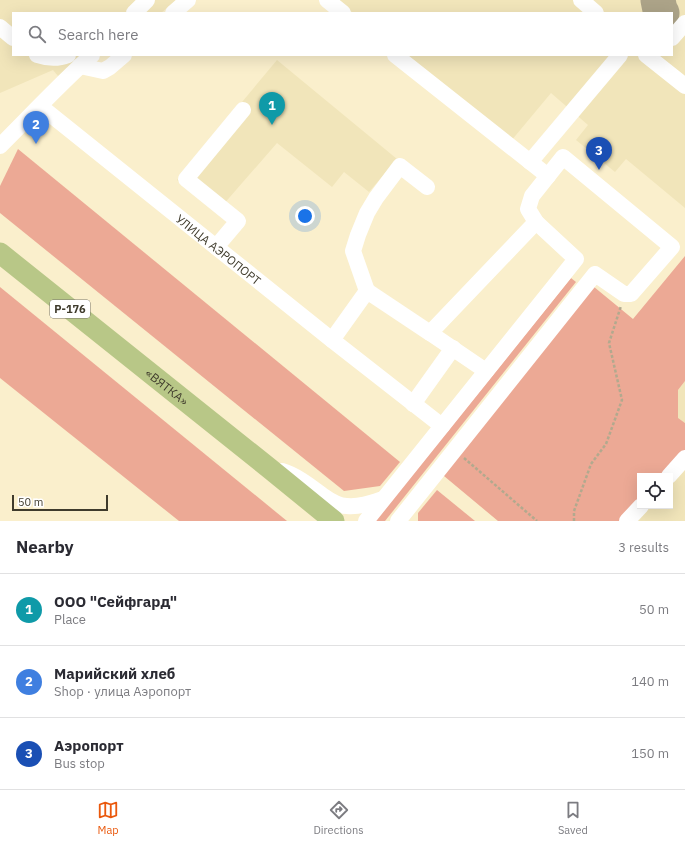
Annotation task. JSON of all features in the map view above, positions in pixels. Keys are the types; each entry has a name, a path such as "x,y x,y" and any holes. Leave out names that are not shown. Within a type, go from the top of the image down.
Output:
{"main road":[{"name":"«ВЯТКА»","path":"0,253 334,521"}],"street":[{"path":"135,12 147,0"},
{"path":"174,12 188,0"},
{"path":"327,0 342,12"},
{"path":"673,37 685,23"},
{"path":"0,27 12,37"},
{"path":"41,56 50,58 64,56"},
{"path":"0,146 63,81 91,56"},
{"path":"80,66 103,71 110,68 123,56"},
{"path":"396,56 548,176"},
{"path":"530,162 619,56"},
{"path":"652,57 685,86"},
{"name":"УЛИЦА АЭРОПОРТ","path":"40,106 216,248 412,404 442,426"},
{"path":"216,248 238,221 186,179 243,110"},
{"path":"563,157 672,247 631,294 624,294 595,274 576,259 536,222 528,209 532,196 548,176 563,157"},
{"path":"427,187 400,166 376,198 367,213 353,251 367,290 486,372"},
{"path":"430,333 536,222"},
{"path":"366,521 576,259"},
{"path":"403,517 595,274"},
{"path":"332,340 367,290"},
{"path":"412,404 453,348"},
{"path":"672,473 685,458"},
{"path":"269,468 286,472 304,482 333,502 346,506 361,506 384,499"},
{"path":"627,521 638,509"}],"path":[{"path":"574,521 574,511 591,464 606,444 622,400 609,343 624,294"},
{"path":"455,450 537,521"}],"shaded area":[{"path":"0,0 176,0 162,12 12,12 12,56 82,56 58,76 53,70 0,93"},
{"path":"337,0 685,0 685,208 626,159 615,172 576,140 588,125 551,93 511,141 405,56 673,56 673,12 352,12"},
{"path":"277,60 397,159 369,192 344,172 332,187 277,143 216,213 177,180"},
{"path":"18,149 400,462 380,486 344,491 0,213 0,186"},
{"path":"685,256 685,381 678,390 678,418 685,423 685,458 672,473 637,473 637,509 627,521 498,521 438,471 588,282 633,319"},
{"path":"571,278 576,282 385,521 375,521"},
{"path":"0,287 287,521 179,521 0,378"},
{"path":"685,381 685,423 678,419 678,390"},
{"path":"685,458 685,521 627,521 638,509 673,509 672,473"},
{"path":"437,490 475,521 418,521 418,513"}],"taxiway":[{"path":"658,0 661,12"}],"place":[{"name":"ООО \"Сейфгард\"","path":"272,125"},
{"name":"Марийский хлеб","path":"36,144"},
{"name":"Аэропорт","path":"599,170"}]}
